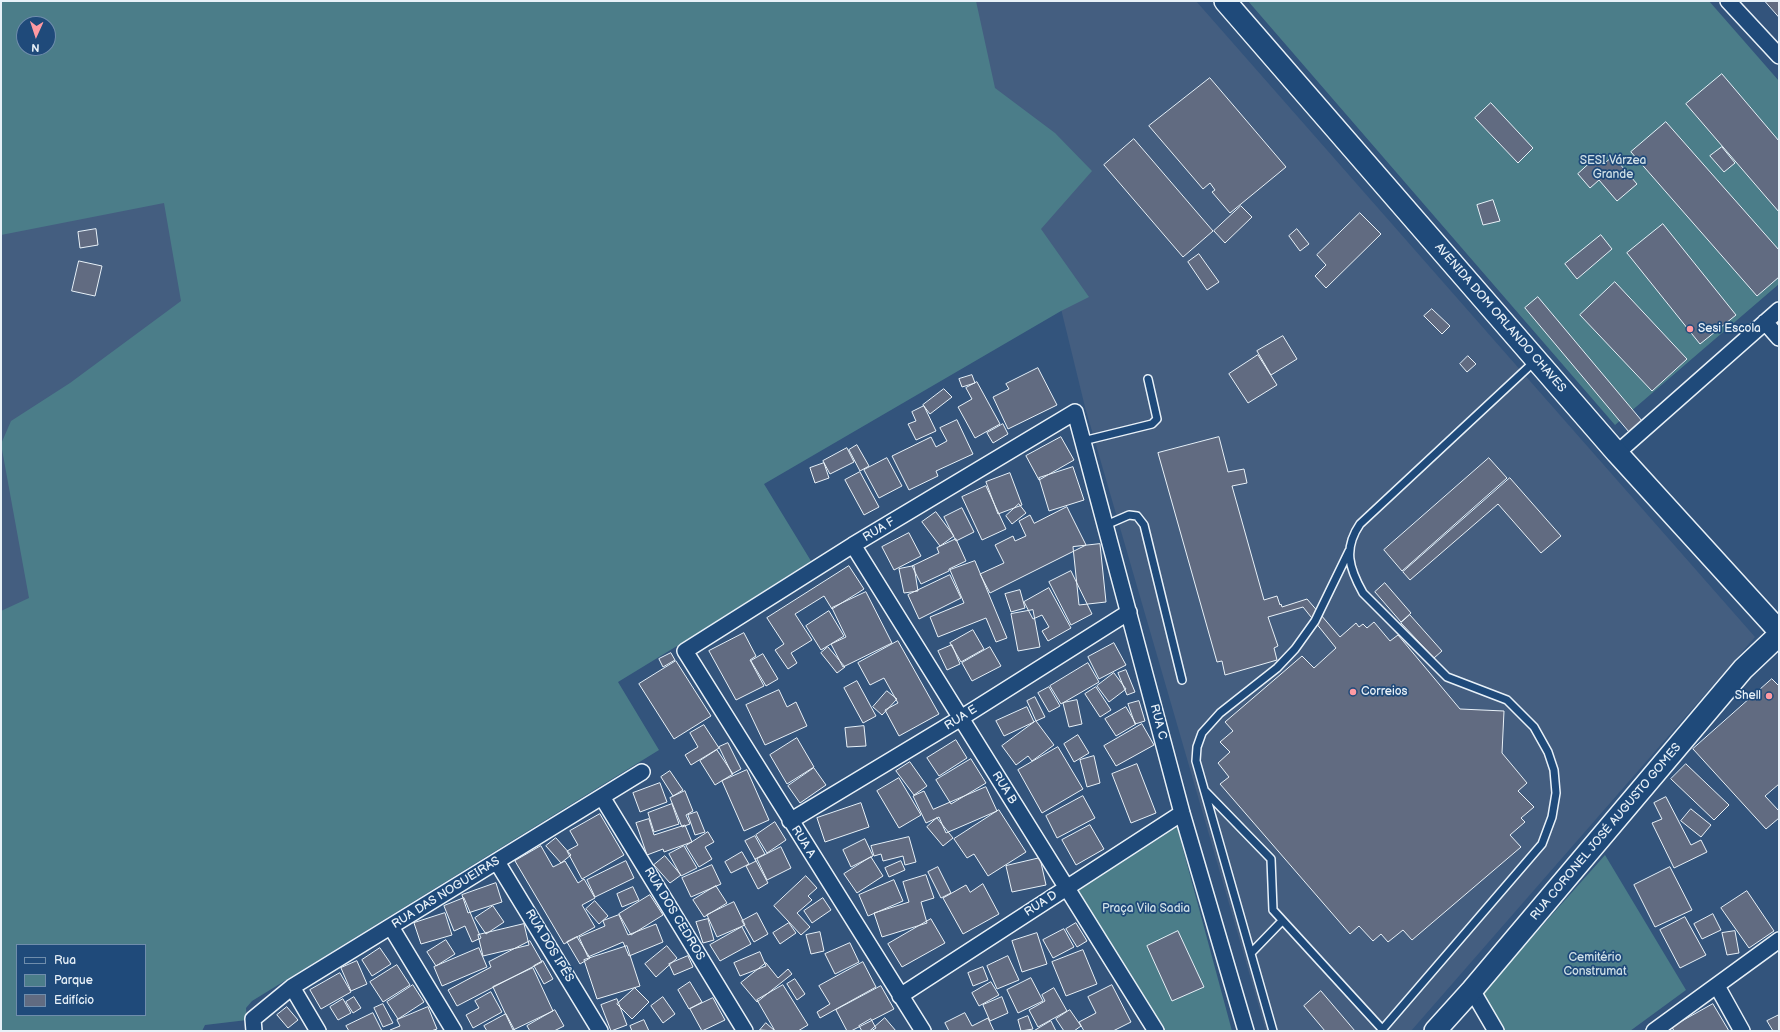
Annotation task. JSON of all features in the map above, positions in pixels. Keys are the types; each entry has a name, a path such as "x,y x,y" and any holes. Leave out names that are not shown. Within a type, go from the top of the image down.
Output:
{"main road":[{"name":"AVENIDA DOM ORLANDO CHAVES","path":"1226,1 1617,453 1779,631"},
{"name":"RUA CORONEL JOSÉ AUGUSTO GOMES","path":"1435,1031 1472,990 1743,669 1779,635"}],"street":[{"path":"1728,1 1779,56"},
{"path":"1617,453 1779,310"},
{"path":"1765,322 1779,338"},
{"name":"RUA C","path":"1075,412 1130,612 1182,813 1246,1031"},
{"name":"RUA F","path":"686,651 853,545 1075,412"},
{"name":"RUA B","path":"853,545 1066,888 1151,1029"},
{"name":"RUA E","path":"790,821 961,718 1130,612"},
{"name":"RUA A","path":"686,651 790,821 922,1031"},
{"name":"RUA DAS NOGUEIRAS","path":"253,1025 292,987 642,772"},
{"name":"RUA DOS CEDROS","path":"602,797 746,1031"},
{"name":"RUA D","path":"900,996 1182,813"},
{"name":"RUA DOS IPÊS","path":"497,862 600,1031"},
{"path":"391,927 454,1031"},
{"path":"1654,1031 1779,940"},
{"path":"1717,986 1742,1031"},
{"path":"292,987 318,1031"},
{"path":"1472,990 1496,1031"}],"lane":[{"path":"1205,790 1271,859 1273,910 1382,1030 1542,844 1552,817 1556,793 1554,770 1548,752 1534,728 1507,700 1447,677 1363,593 1356,581 1350,565 1349,550 1351,536 1360,524 1537,360"},
{"path":"1083,441 1152,424 1157,419 1148,380"},
{"path":"1106,525 1129,515 1137,516 1144,525 1182,680"},
{"path":"1273,1031 1196,761 1197,747 1202,733 1220,713 1277,668 1295,649 1315,621 1349,550"},
{"path":"1251,953 1282,920"}],"shaded area":[{"path":"939,1 1196,1 1755,637 1411,1031 1266,1031 1085,407 1053,276"},
{"path":"1,152 180,157 210,313 172,1031 1,1031"}],"green space":[{"path":"1,1 976,1 995,88 1055,133 1092,171 1041,229 1089,297 1061,311 764,484 811,561 618,682 659,750 252,1001 246,1008 247,1020 205,1025 202,1031 1,1031 1,611 29,598 1,444 11,421 70,383 181,301 164,203 1,235"},
{"name":"SESI Várzea Grande","path":"1248,1 1709,1 1779,81 1779,284 1615,425"},
{"name":"Praça Vila Sadia","path":"1177,827 1232,1031 1163,1031 1076,892"},
{"name":"Cemitério Construmat","path":"1605,855 1686,990 1630,1031 1502,1031 1479,997"}],"building":[{"path":"1765,1 1779,1 1779,17"},
{"path":"1722,74 1779,141 1779,212 1686,104"},
{"path":"1210,78 1286,167 1230,213 1212,192 1215,190 1210,183 1203,189 1149,126"},
{"path":"1491,103 1533,148 1518,163 1475,118"},
{"path":"1666,122 1779,250 1779,277 1757,296 1631,152"},
{"path":"1134,139 1213,231 1183,257 1104,165"},
{"path":"1722,147 1735,163 1724,172 1710,156"},
{"path":"1600,154 1606,162 1613,156 1637,184 1617,201 1599,180 1590,188 1578,174"},
{"path":"1493,200 1500,221 1483,225 1477,205"},
{"path":"1241,206 1252,217 1225,243 1214,231"},
{"path":"1360,213 1381,234 1326,288 1315,276 1326,265 1317,255"},
{"path":"1663,224 1736,315 1700,344 1627,253"},
{"path":"96,229 98,245 80,248 78,232"},
{"path":"1297,229 1309,244 1300,251 1289,236"},
{"path":"1601,235 1612,249 1577,279 1565,264"},
{"path":"1199,254 1219,282 1207,290 1188,262"},
{"path":"79,261 102,266 95,296 72,291"},
{"path":"1615,282 1687,359 1652,391 1580,315"},
{"path":"1538,297 1642,421 1629,432 1525,308"},
{"path":"1432,309 1450,326 1442,334 1424,316"},
{"path":"1283,336 1297,359 1271,375 1257,351"},
{"path":"1258,355 1277,385 1248,403 1229,374"},
{"path":"1468,356 1476,364 1467,372 1460,364"},
{"path":"1038,368 1057,405 1008,429 993,397 1009,389 1006,384"},
{"path":"972,375 975,383 962,387 959,379"},
{"path":"977,382 1000,424 975,438 958,407 972,399 966,388"},
{"path":"944,389 952,397 930,414 923,405"},
{"path":"924,406 936,431 916,440 908,424 916,421 912,412"},
{"path":"957,420 973,454 936,471 938,476 909,490 892,456 931,437 936,447 947,441 940,428"},
{"path":"1003,424 1008,434 993,443 987,433"},
{"path":"1061,437 1074,460 1039,480 1026,456"},
{"name":"Correios","path":"1219,437 1228,472 1244,469 1247,483 1232,486 1264,600 1277,596 1282,607 1307,599 1340,637 1356,623 1359,627 1363,624 1367,628 1374,622 1390,641 1398,635 1460,709 1504,711 1502,753 1527,783 1518,791 1534,807 1521,818 1525,822 1510,835 1521,847 1412,940 1403,930 1388,942 1381,934 1373,941 1359,926 1350,934 1220,784 1229,777 1218,763 1230,752 1220,742 1233,731 1225,722 1302,656 1314,668 1336,648 1303,607 1268,617 1278,646 1274,648 1277,660 1225,675 1222,661 1217,662 1158,453"},
{"path":"857,445 869,466 860,471 849,450"},
{"path":"847,448 854,462 830,474 823,461"},
{"path":"887,458 902,486 879,498 864,470"},
{"path":"1489,458 1507,478 1402,571 1384,550"},
{"path":"824,463 829,478 815,483 810,468"},
{"path":"1073,467 1084,500 1049,511 1039,478"},
{"path":"860,472 879,507 864,515 845,480"},
{"path":"1010,473 1022,505 998,514 986,482"},
{"path":"1510,478 1561,536 1541,553 1498,504 1410,580 1403,572"},
{"path":"986,486 1006,529 982,540 962,497"},
{"path":"1019,504 1026,513 1012,524 1006,516"},
{"path":"1067,507 1086,545 990,593 980,574 1004,563 995,545 1013,536 1015,541 1026,536 1019,521 1030,515 1034,523"},
{"path":"962,508 974,532 956,541 944,517"},
{"path":"936,512 954,536 940,546 922,522"},
{"path":"909,533 921,556 894,570 882,547"},
{"path":"956,539 966,561 921,584 912,566 939,553 937,548"},
{"path":"1100,544 1106,602 1079,605 1073,547"},
{"path":"975,561 1007,638 996,642 986,618 938,637 930,617 964,603 950,570"},
{"path":"849,566 864,589 832,609 824,596 795,614 812,640 791,653 797,663 788,669 775,650 784,644 767,618"},
{"path":"914,566 918,591 904,593 899,569"},
{"path":"1071,571 1092,614 1071,625 1049,582"},
{"path":"950,575 961,598 919,619 908,595"},
{"path":"1385,583 1411,613 1401,622 1375,592"},
{"path":"1049,588 1071,628 1048,641 1042,631 1049,627 1042,615 1033,619 1024,602"},
{"path":"1020,590 1025,608 1011,612 1005,594"},
{"path":"866,592 892,643 843,667 831,644 846,637 832,608"},
{"path":"1033,610 1040,647 1018,651 1011,614"},
{"path":"829,611 844,636 821,650 806,626"},
{"path":"1410,615 1442,651 1434,658 1401,623"},
{"path":"973,630 984,649 961,662 950,643"},
{"path":"744,633 756,656 750,660 764,686 736,700 709,651"},
{"path":"898,641 939,714 899,736 885,710 898,703 884,678 870,685 858,663"},
{"path":"1114,643 1126,665 1099,679 1088,657"},
{"path":"952,645 960,664 947,670 938,651"},
{"path":"828,647 845,667 837,673 821,653"},
{"path":"990,647 1001,666 972,681 962,663"},
{"path":"671,653 675,660 663,667 659,659"},
{"path":"763,654 778,679 766,686 751,661"},
{"path":"676,661 711,716 674,739 639,684"},
{"path":"1088,663 1099,682 1061,704 1050,686"},
{"path":"1126,670 1135,692 1127,695 1118,673"},
{"path":"1114,673 1126,689 1109,702 1097,686"},
{"path":"1772,679 1779,686 1779,784 1765,796 1779,811 1779,818 1766,829 1693,749"},
{"path":"857,681 876,716 863,723 844,688"},
{"path":"1049,687 1060,706 1049,712 1038,693"},
{"path":"1096,687 1111,710 1100,717 1085,694"},
{"path":"779,690 787,707 796,702 807,726 765,745 746,705"},
{"path":"887,691 897,699 882,715 873,707"},
{"path":"1035,697 1045,717 1036,721 1027,701"},
{"path":"1077,700 1082,724 1069,727 1063,703"},
{"path":"1139,701 1145,721 1135,724 1128,704"},
{"path":"1027,707 1034,722 1004,736 996,721"},
{"path":"1126,707 1136,724 1116,736 1105,719"},
{"path":"1036,721 1054,745 1032,761 1028,756 1016,765 1002,746"},
{"path":"1142,724 1154,745 1116,766 1104,746"},
{"path":"704,725 719,748 691,765 685,755 698,747 690,733"},
{"path":"864,726 866,746 847,747 845,728"},
{"path":"1078,735 1089,753 1074,762 1064,744"},
{"path":"797,738 814,767 787,784 770,755"},
{"path":"956,740 967,758 939,776 927,758"},
{"path":"728,743 741,769 732,774 719,747"},
{"path":"1058,747 1083,789 1042,813 1018,770"},
{"path":"717,750 733,774 715,785 700,761"},
{"path":"1094,756 1100,783 1087,787 1080,760"},
{"path":"971,759 986,783 951,804 936,780"},
{"path":"910,762 927,786 914,795 896,771"},
{"path":"1137,764 1156,813 1131,823 1112,774"},
{"path":"1686,764 1729,805 1714,820 1671,779"},
{"path":"814,768 826,785 800,803 788,786"},
{"path":"747,770 769,820 744,831 722,781"},
{"path":"670,771 683,790 673,796 661,777"},
{"path":"899,778 921,815 899,828 877,791"},
{"path":"660,783 667,802 640,812 633,793"},
{"path":"986,787 997,811 946,833 939,817 926,823 913,796 924,791 933,809"},
{"path":"685,791 693,811 686,815 690,824 682,827 670,798"},
{"path":"1083,796 1095,818 1057,838 1046,816"},
{"path":"1666,797 1691,845 1701,840 1707,852 1674,868 1652,823 1662,819 1654,803"},
{"path":"861,803 869,827 825,842 817,818"},
{"path":"672,804 679,824 654,832 648,813"},
{"path":"1691,809 1711,825 1701,837 1681,821"},
{"path":"999,810 1026,852 988,876 974,854 967,858 954,839"},
{"path":"697,812 705,832 695,835 688,815"},
{"path":"600,814 624,855 582,879 567,851 578,845 570,831"},
{"path":"937,818 953,838 943,846 927,827"},
{"path":"649,819 654,835 685,825 692,842 664,852 663,849 647,855 636,823"},
{"path":"775,822 786,840 767,853 756,835"},
{"path":"1090,825 1104,849 1076,865 1062,840"},
{"path":"708,832 714,842 705,847 712,859 699,867 686,846"},
{"path":"755,836 765,854 755,859 768,883 758,889 746,866 756,861 745,841"},
{"path":"909,837 916,862 905,865 903,856 883,861 881,854 874,856 871,846"},
{"path":"556,838 571,855 561,863 546,846"},
{"path":"865,839 873,856 851,867 843,850"},
{"path":"541,846 553,867 565,861 578,883 584,879 595,898 582,905 595,927 564,944 515,861"},
{"path":"684,846 697,868 681,876 669,854"},
{"path":"781,847 791,868 767,880 757,859"},
{"path":"742,852 749,864 731,873 725,862"},
{"path":"665,856 681,875 670,883 654,865"},
{"path":"871,857 883,876 857,893 844,874"},
{"path":"1040,858 1046,885 1012,892 1006,866"},
{"path":"626,861 634,878 595,897 587,880"},
{"path":"901,861 905,870 889,877 885,868"},
{"path":"712,865 721,884 691,897 682,878"},
{"path":"938,867 951,893 941,898 928,872"},
{"path":"1670,867 1692,910 1655,927 1634,885"},
{"path":"926,875 934,898 921,902 927,923 882,937 874,913 909,902 903,882"},
{"path":"806,876 817,888 808,896 812,900 797,913 810,927 801,935 774,906"},
{"path":"894,880 903,901 868,916 859,895"},
{"path":"496,883 502,902 468,913 462,895"},
{"path":"983,884 999,914 963,934 943,898 966,885 970,892"},
{"path":"716,886 727,903 704,917 693,900"},
{"path":"633,887 639,900 622,907 617,894"},
{"path":"1747,891 1774,931 1749,948 1721,908"},
{"path":"650,895 663,915 631,935 619,914"},
{"path":"464,898 481,938 472,942 465,926 454,931 444,906"},
{"path":"823,898 831,910 812,923 804,911"},
{"path":"595,901 608,916 599,924 586,909"},
{"path":"734,902 745,925 717,937 707,915"},
{"path":"493,906 504,922 486,934 475,918"},
{"path":"445,913 452,935 421,944 414,923"},
{"path":"757,913 768,934 754,942 742,921"},
{"path":"1713,914 1721,930 1702,939 1694,924"},
{"path":"619,915 628,935 656,924 663,942 629,956 623,942 588,957 579,937 605,926 603,921"},
{"path":"1685,917 1706,955 1680,968 1660,930"},
{"path":"708,919 714,940 703,943 696,922"},
{"path":"931,919 945,943 902,967 888,944"},
{"path":"789,923 796,933 780,944 773,933"},
{"path":"1076,923 1087,941 1077,947 1066,929"},
{"path":"524,924 529,945 483,956 478,935"},
{"path":"742,927 751,944 720,961 710,945"},
{"path":"1064,929 1074,947 1053,958 1043,940"},
{"path":"1178,931 1204,987 1172,1001 1147,946"},
{"path":"1735,931 1739,953 1727,955 1722,933"},
{"path":"820,932 824,951 811,954 806,935"},
{"path":"1037,933 1047,964 1022,972 1012,941"},
{"path":"577,937 590,958 580,964 567,942"},
{"path":"446,940 455,954 436,966 427,952"},
{"path":"530,941 542,962 457,1006 448,990 491,967 489,962"},
{"path":"850,943 859,962 835,974 825,954"},
{"path":"627,946 640,986 597,999 584,960"},
{"path":"667,946 677,958 656,977 645,964"},
{"path":"380,948 391,964 372,976 362,960"},
{"path":"479,948 487,967 442,986 434,967"},
{"path":"1083,950 1097,984 1066,996 1052,962"},
{"path":"760,952 766,966 740,976 734,963"},
{"path":"688,956 693,967 674,975 669,964"},
{"path":"1008,956 1019,980 997,989 987,966"},
{"path":"357,961 367,984 351,991 341,968"},
{"path":"543,961 553,979 544,984 534,966"},
{"path":"863,962 876,987 820,1018 817,1012 830,1004 819,986"},
{"path":"766,963 778,978 788,969 792,974 757,1002 741,983"},
{"path":"397,965 410,985 383,1002 370,982"},
{"path":"983,967 988,980 973,986 968,973"},
{"path":"533,968 553,1011 513,1030 493,987"},
{"path":"340,973 351,992 321,1009 310,990"},
{"path":"1031,978 1043,1001 1018,1013 1007,990"},
{"path":"795,979 805,994 797,1000 787,984"},
{"path":"690,982 702,1002 689,1009 678,990"},
{"path":"991,982 999,995 979,1006 972,993"},
{"path":"413,985 424,1002 398,1019 387,1002"},
{"path":"783,985 808,1025 798,1031 775,1031 757,1000"},
{"path":"1112,985 1131,1022 1113,1031 1084,1031 1079,1022 1096,1013 1088,997"},
{"path":"881,986 894,1009 851,1031 847,1031 836,1010"},
{"path":"635,988 649,1002 632,1019 617,1004"},
{"path":"1054,988 1067,1011 1038,1027 1029,1010 1045,1001 1042,995"},
{"path":"1321,991 1355,1031 1325,1031 1304,1006"},
{"path":"491,992 502,1012 473,1028 466,1015 479,1008 475,1001"},
{"path":"354,997 361,1008 353,1013 346,1002"},
{"path":"663,997 675,1014 663,1023 651,1006"},
{"path":"1002,997 1008,1013 990,1021 983,1005"},
{"path":"713,998 725,1020 702,1031 690,1009"},
{"path":"343,999 351,1013 338,1020 330,1007"},
{"path":"617,999 627,1025 611,1031 601,1005"},
{"path":"383,1004 393,1023 383,1027 374,1008"},
{"path":"1713,1004 1729,1031 1674,1031 1672,1027"},
{"path":"287,1007 298,1020 288,1028 277,1015"},
{"path":"428,1007 437,1029 431,1031 390,1030 400,1026 397,1020"},
{"path":"555,1010 564,1026 554,1031 530,1031 527,1026"},
{"path":"1070,1010 1081,1026 1074,1031 1064,1031 1056,1019"},
{"path":"373,1013 382,1031 349,1031 346,1026"},
{"path":"965,1013 972,1026 988,1018 994,1031 949,1031 945,1023"},
{"path":"506,1014 515,1031 487,1031 484,1026"},
{"path":"1779,1015 1779,1031 1773,1031 1767,1021"},
{"path":"1028,1016 1033,1029 1021,1031 1018,1020"},
{"path":"885,1018 896,1031 870,1031"},
{"path":"871,1019 876,1028 871,1031 862,1031 859,1026"},
{"path":"644,1020 649,1031 632,1031 630,1026"},
{"path":"1051,1021 1056,1031 1034,1031"},
{"path":"766,1023 775,1031 760,1030"}],"place":[{"name":"Sesi Escola","path":"1690,329"},
{"name":"Correios","path":"1353,692"},
{"name":"Shell","path":"1769,696"}]}
